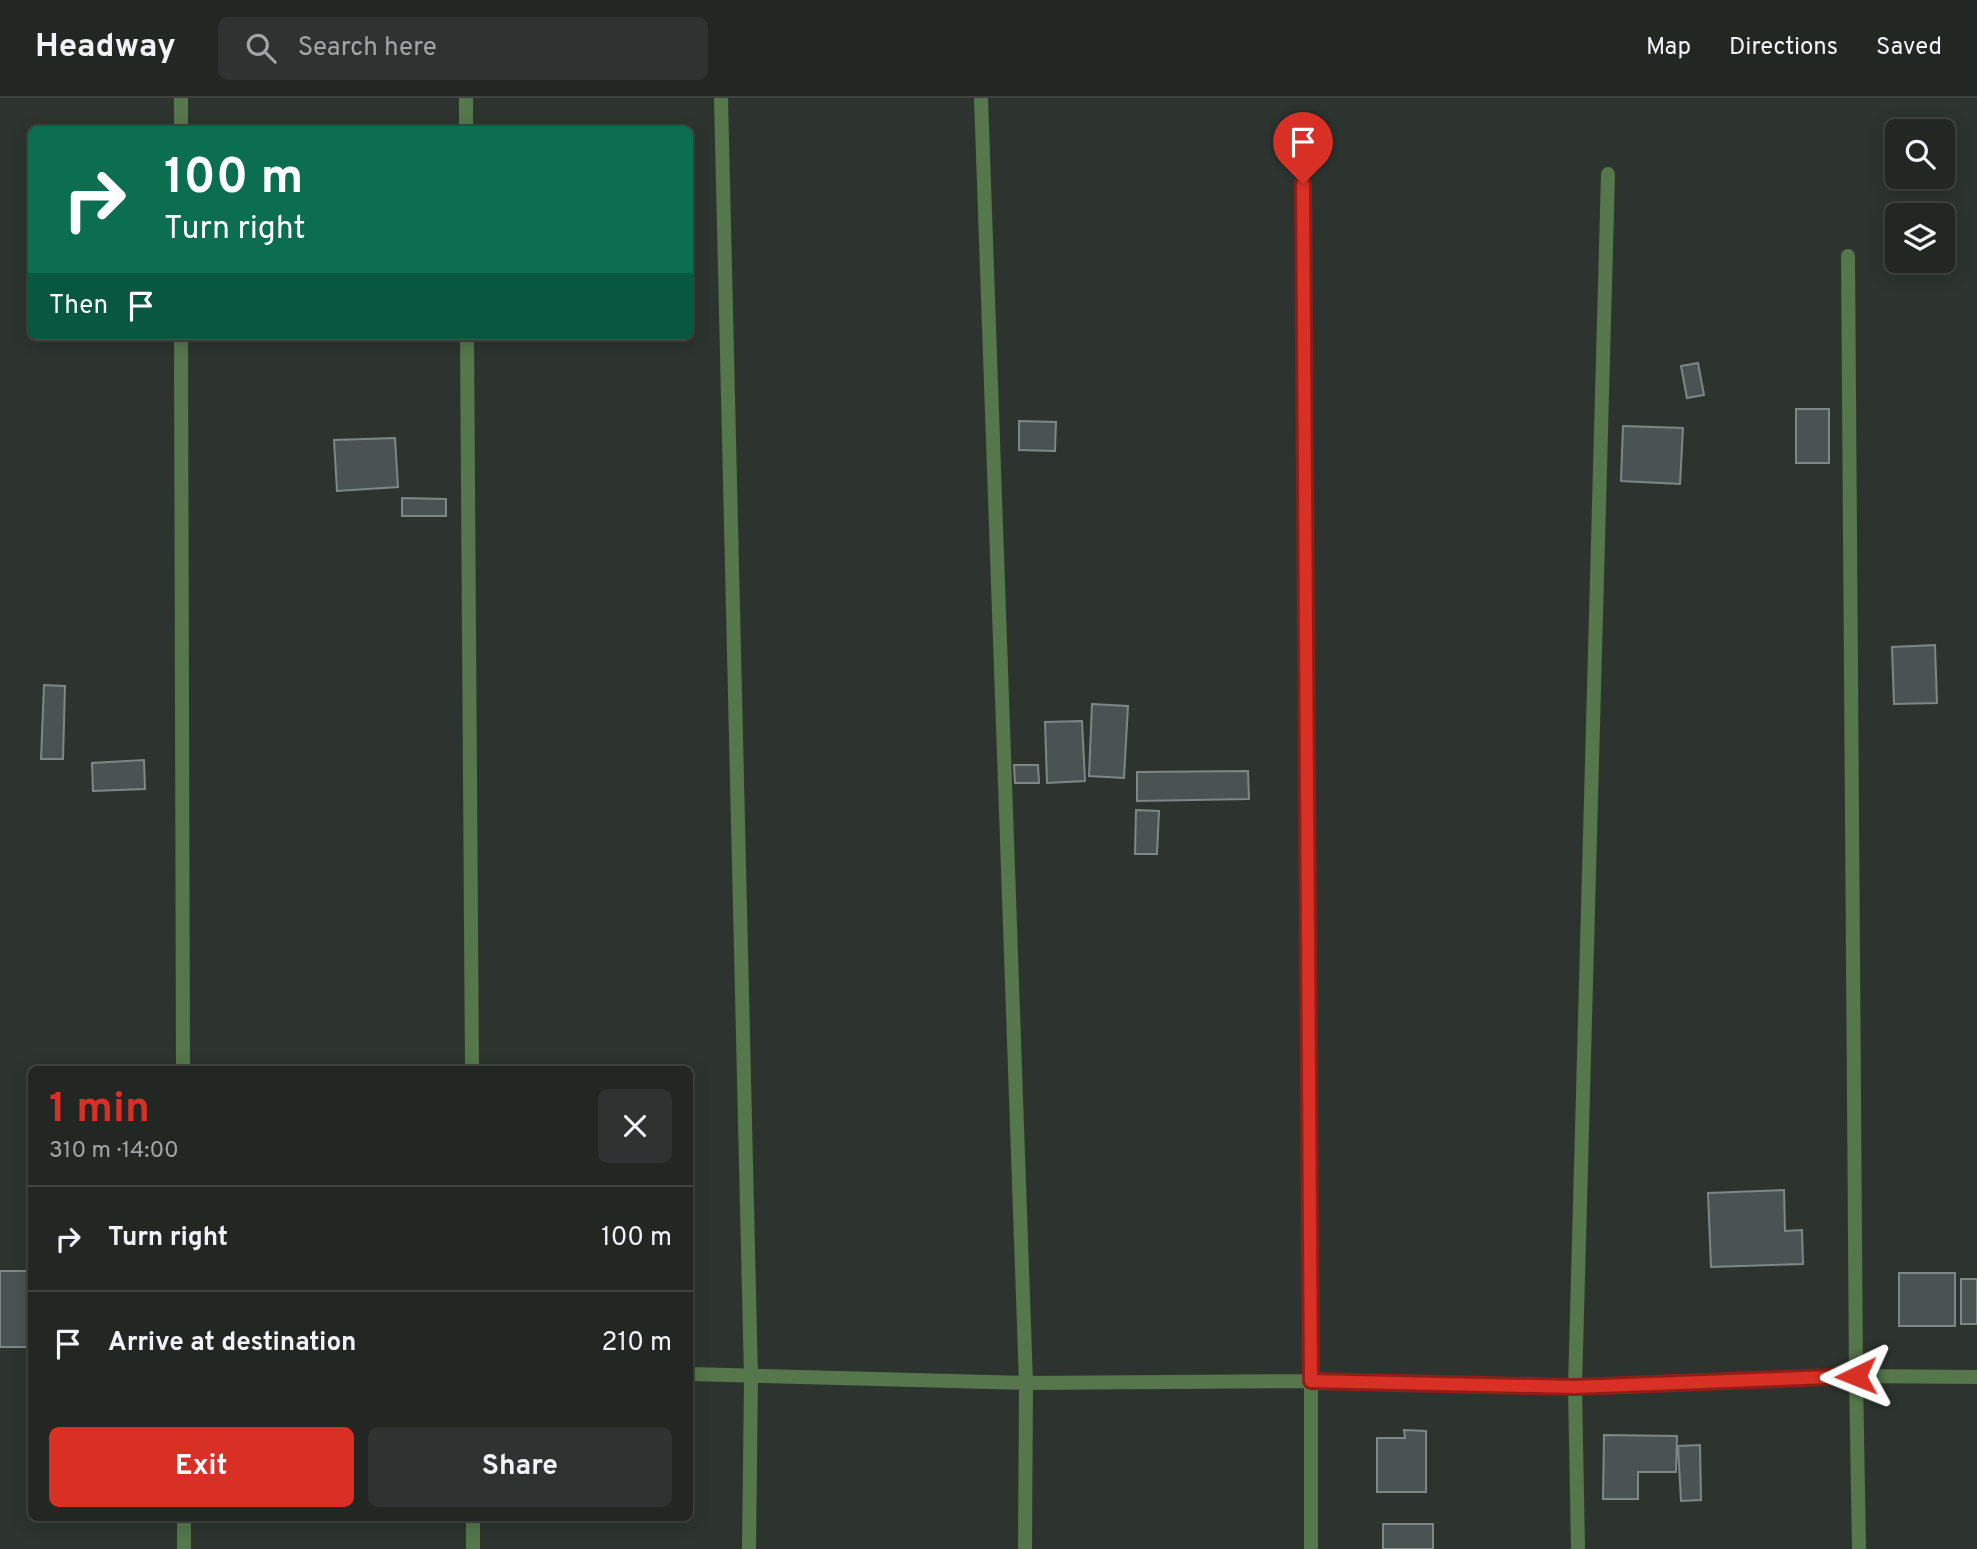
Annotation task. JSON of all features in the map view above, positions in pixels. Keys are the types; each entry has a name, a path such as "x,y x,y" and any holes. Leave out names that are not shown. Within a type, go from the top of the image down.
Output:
{"street":[{"path":"181,98 181,126"},
{"path":"466,98 466,126"},
{"path":"721,98 751,1377 749,1549"},
{"path":"981,98 1026,1383 1025,1549"},
{"path":"1578,1549 1575,1387 1608,174"},
{"path":"1303,184 1311,1549"},
{"path":"1847,256 1859,1549"},
{"path":"181,340 183,1066"},
{"path":"467,340 472,1066"},
{"path":"693,1374 1026,1383 1311,1381 1575,1387 1856,1376 1977,1377"},
{"path":"184,1521 184,1549"},
{"path":"472,1549 473,1521"}],"building":[{"path":"1698,363 1704,395 1687,398 1681,366"},
{"path":"1796,409 1829,409 1829,463 1796,463"},
{"path":"1019,421 1056,422 1055,451 1019,450"},
{"path":"1623,426 1683,428 1680,484 1621,481"},
{"path":"395,438 398,487 337,491 334,440"},
{"path":"402,498 446,499 446,516 402,516"},
{"path":"1935,645 1937,703 1894,704 1892,647"},
{"path":"44,685 65,686 63,759 41,759"},
{"path":"1092,704 1128,706 1124,778 1089,776"},
{"path":"1082,721 1085,781 1047,783 1045,722"},
{"path":"144,760 145,789 93,791 92,763"},
{"path":"1014,765 1038,765 1039,783 1015,783"},
{"path":"1248,771 1249,799 1137,801 1137,772"},
{"path":"1136,810 1159,811 1157,854 1135,854"},
{"path":"1784,1190 1785,1231 1802,1230 1803,1264 1711,1267 1708,1193"},
{"path":"0,1271 28,1271 28,1347 0,1347"},
{"path":"1899,1273 1955,1273 1955,1326 1899,1326"},
{"path":"1961,1279 1977,1279 1977,1324 1961,1324"},
{"path":"1404,1430 1426,1431 1426,1492 1377,1492 1377,1438 1405,1438"},
{"path":"1604,1435 1677,1436 1676,1472 1638,1472 1638,1499 1603,1499"},
{"path":"1700,1445 1701,1500 1681,1501 1678,1446"},
{"path":"1383,1524 1433,1524 1433,1549 1383,1549"}],"route":[{"path":"1303,184 1311,1381 1575,1387 1856,1376"}]}
